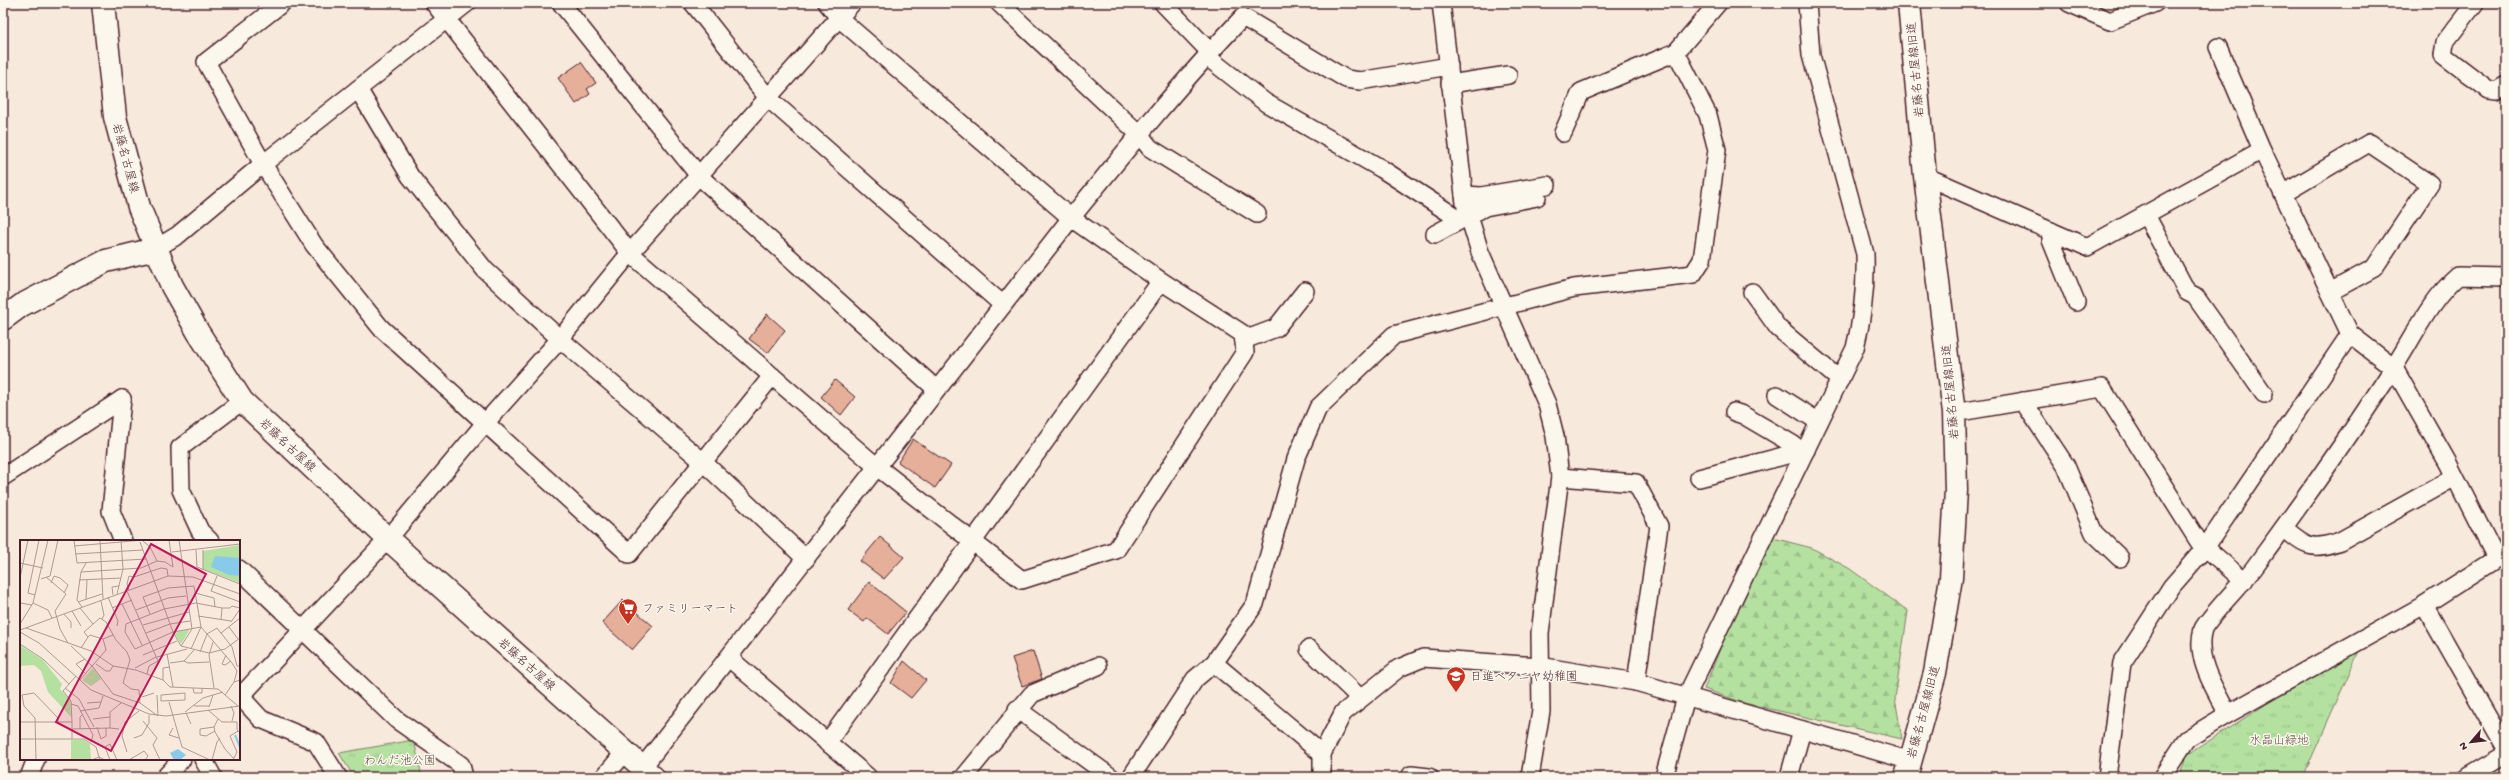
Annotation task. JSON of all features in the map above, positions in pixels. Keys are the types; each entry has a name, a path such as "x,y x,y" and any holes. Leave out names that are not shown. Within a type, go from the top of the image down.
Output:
{"main road":[{"name":"岩藤名古屋線","path":"104,3 115,117 139,207 155,249 172,286 198,332 242,401 388,539 648,772"},
{"name":"岩藤名古屋線旧道","path":"1909,3 1925,176 1954,413 1956,490 1951,578 1935,673 1909,769"},
{"path":"3,319 22,305 106,261 155,249"}],"street":[{"path":"282,3 206,62 263,164 314,245 381,328 486,422 629,554 772,376"},
{"path":"434,3 630,253 876,466 1022,580 1116,550 1245,352 1243,334 1161,281 1070,218 840,19 827,3"},
{"path":"155,249 178,235 263,164 467,3"},
{"path":"561,3 700,177 936,389"},
{"path":"693,3 768,98 1003,305"},
{"path":"240,695 388,539 486,422 560,339 630,253 700,177 768,98 840,19 852,3"},
{"path":"999,3 1139,134 1150,148 1257,214"},
{"path":"1164,3 1208,54 1266,103 1382,168 1451,214 1463,218"},
{"path":"1441,3 1450,66 1450,84 1464,195 1463,218 1480,252 1502,306 1547,404 1555,436 1560,477 1540,633 1539,666 1541,711 1530,777"},
{"path":"1563,133 1581,92 1676,52 1718,3"},
{"path":"1664,777 1686,697 1803,451 1820,422 1855,348 1863,315 1866,284 1866,254 1811,55 1807,3"},
{"path":"2069,3 2110,21 2155,3"},
{"path":"2475,3 2444,42 2443,55 2489,90 2496,91 2506,85"},
{"path":"648,772 729,658 876,466 1070,218 1139,134 1208,54 1243,17 1346,79 1360,81 1450,66"},
{"path":"2162,777 2187,739 2228,714 2424,605 2501,555 2455,478 2394,368 2350,334 2262,150 2218,47"},
{"path":"1131,777 1195,679 1214,663 1255,604 1296,460 1318,408 1394,335 1574,288 1693,274 1702,260 1717,150 1708,115 1676,52"},
{"path":"1450,84 1508,75"},
{"path":"358,89 410,176 485,270 560,339 702,462 806,559"},
{"path":"2283,194 2370,143 2430,184 2374,268 2330,292"},
{"path":"1925,176 2087,247 2262,150"},
{"path":"1435,234 1485,207 1542,191 1481,196 1464,195"},
{"path":"2146,215 2186,292 2196,296 2264,394"},
{"path":"2051,231 2051,240 2076,302"},
{"path":"2228,714 2213,688 2201,651 2204,628 2244,581 2284,528 2394,368 2442,290 2458,276 2506,277"},
{"path":"827,743 1161,281"},
{"path":"1244,340 1276,328 1305,291"},
{"path":"1752,292 1778,328 1840,380"},
{"path":"2107,777 2122,663 2172,586 2205,548 2350,334"},
{"path":"1954,413 2102,388 2199,542 2244,581"},
{"path":"1777,395 1820,422"},
{"path":"3,477 122,399 111,510 123,540"},
{"path":"209,540 200,531 181,490 180,448 242,401"},
{"path":"2023,401 2066,466 2094,533 2120,558"},
{"path":"1734,412 1743,415 1803,451"},
{"path":"1699,478 1803,451"},
{"path":"1560,477 1636,483 1659,526 1636,682"},
{"path":"2284,528 2301,543 2321,548 2340,541 2455,478"},
{"path":"240,570 302,631 397,720 461,765 464,777"},
{"path":"2424,605 2506,749"},
{"path":"1309,649 1360,698"},
{"path":"729,658 868,777"},
{"path":"1322,777 1322,754 1343,713 1399,668 1423,658 1539,666 1636,682 1802,730 1909,769"},
{"path":"1214,663 1322,754"},
{"path":"964,777 1017,710 1032,694 1098,666"},
{"path":"240,697 261,719 316,742 338,777"},
{"path":"1017,710 1111,777"},
{"path":"1789,777 1802,730"},
{"path":"604,777 625,752"},
{"path":"2467,777 2506,754"},
{"path":"29,777 36,760"},
{"path":"165,777 181,760"},
{"path":"203,760 213,777"},
{"path":"1411,775 1430,777"}],"green space":[{"path":"1773,538 1812,548 1850,569 1908,611 1895,698 1902,739 1744,703 1704,689 1739,601"},
{"name":"水晶山緑地","path":"2363,642 2303,777 2179,777 2187,755"},
{"name":"わんだ池公園","path":"414,740 422,777 354,777 339,753"}],"building":[{"path":"581,62 596,83 587,89 590,94 576,104 558,78"},
{"path":"767,314 785,330 768,353 749,339"},
{"path":"835,380 855,397 841,415 821,397"},
{"path":"913,439 951,465 935,488 898,462"},
{"path":"880,537 904,557 884,579 860,561"},
{"path":"869,582 906,612 888,634 867,618 864,622 848,610"},
{"name":"ファミリーマート","path":"623,600 653,626 632,650 602,623"},
{"path":"1033,651 1042,679 1022,686 1012,658"},
{"path":"904,661 926,680 911,698 891,683"}],"place":[{"name":"ファミリーマート","path":"628,625"},
{"name":"日進ベタニヤ幼稚園","path":"1456,693"}]}
